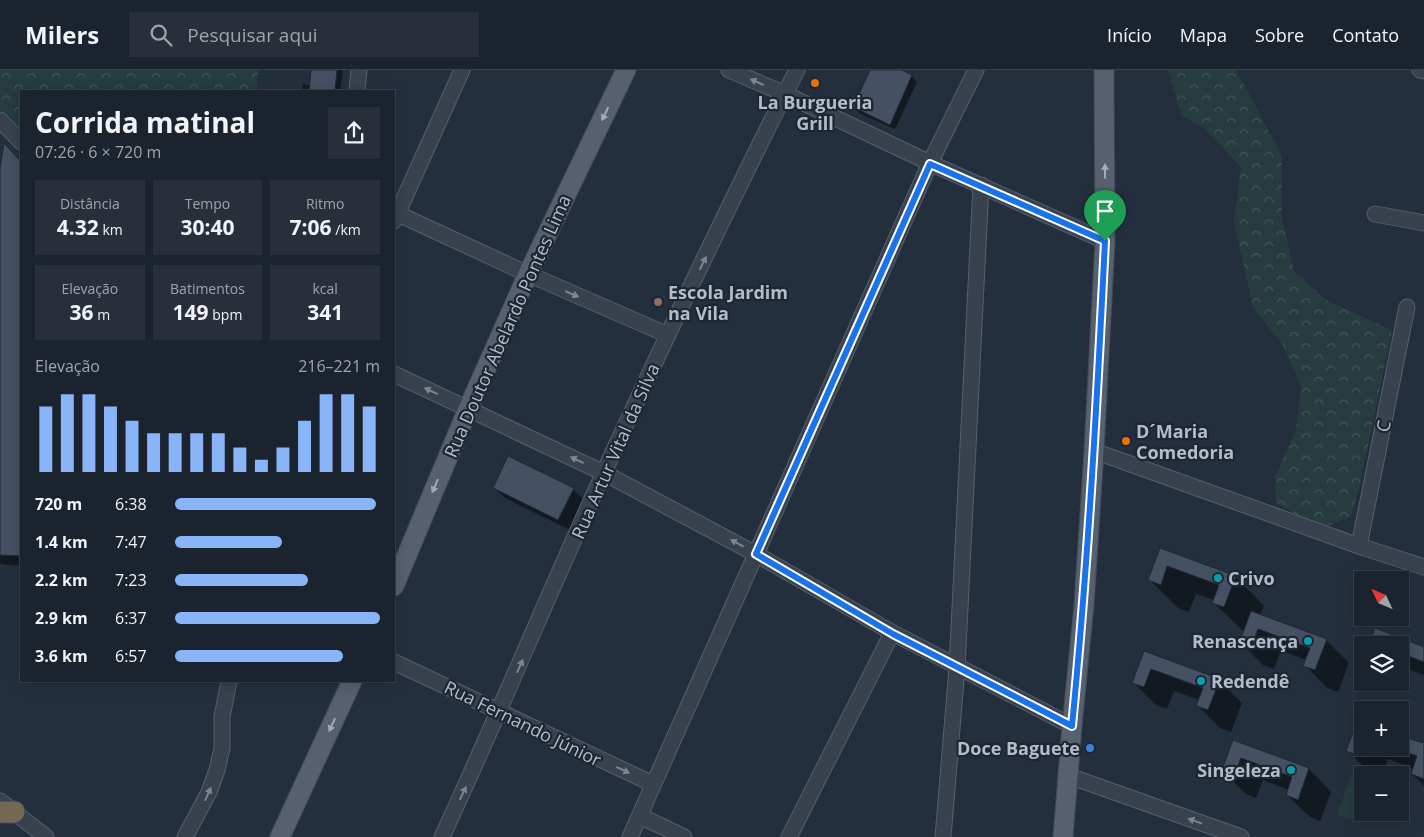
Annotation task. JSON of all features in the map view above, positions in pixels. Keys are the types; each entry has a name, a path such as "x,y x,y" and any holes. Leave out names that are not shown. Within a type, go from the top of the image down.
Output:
{"main road":[{"name":"Rua Doutor Abelardo Pontes Lima","path":"395,584 468,409 528,274 626,70"},
{"path":"1063,837 1084,605 1094,451 1105,241 1104,70"},
{"path":"280,837 352,682"}],"street":[{"path":"357,90 359,70"},
{"path":"462,70 395,215 668,335"},
{"path":"729,70 785,94 930,164 1105,241"},
{"name":"Rua Artur Vital da Silva","path":"442,837 604,473 668,335 797,70"},
{"path":"630,837 930,164 976,70"},
{"path":"1420,70 1424,71"},
{"path":"0,120 20,141"},
{"path":"943,837 957,668 981,185"},
{"path":"1374,214 1424,223"},
{"name":"C","path":"1359,546 1407,307"},
{"path":"395,374 604,473 756,554 957,668 1072,726"},
{"path":"1094,451 1359,546 1424,567"},
{"path":"789,837 892,632"},
{"name":"Rua Fernando Júnior","path":"395,662 500,710 653,784"},
{"path":"185,837 209,792 217,770 222,748 222,717 229,682"},
{"path":"1069,776 1241,837"},
{"path":"5,808 46,837"},
{"path":"640,816 684,837"}],"green space":[{"path":"0,70 258,70 257,88 262,90 20,90 20,131 0,109"},
{"path":"1168,70 1236,70 1282,156 1282,218 1294,272 1328,301 1392,330 1359,489 1351,517 1321,528 1276,503 1275,477 1296,430 1301,386 1283,345 1253,308 1234,221 1241,167 1203,127 1182,116"},
{"path":"1354,767 1354,821 1337,815"}],"building":[{"path":"311,70 337,70 335,90 309,90"},
{"path":"870,70 902,70 912,75 890,125 853,107"},
{"path":"4,143 20,161 20,556 0,555 0,168"},
{"path":"508,456 574,488 558,520 493,488"},
{"name":"Crivo","path":"1160,548 1236,576 1224,607 1212,603 1219,585 1167,566 1161,585 1148,580"},
{"name":"Renascença","path":"1251,611 1327,639 1315,670 1303,666 1310,648 1258,629 1251,647 1239,643"},
{"path":"1375,628 1396,636 1372,636"},
{"path":"1409,641 1424,647 1424,662 1409,656"},
{"name":"Redendê","path":"1144,651 1220,679 1208,710 1196,706 1203,688 1151,669 1144,687 1132,683"},
{"path":"1354,730 1354,754 1346,751"},
{"path":"1409,738 1424,742 1424,779 1411,774 1417,756 1409,753"},
{"name":"Singeleza","path":"1233,740 1309,768 1298,800 1286,795 1292,777 1241,758 1234,776 1221,772"}],"place":[{"name":"La Burgueria Grill","path":"815,83"},
{"name":"Escola Jardim na Vila","path":"658,302"},
{"name":"D´Maria Comedoria","path":"1126,441"},
{"name":"Crivo","path":"1218,578"},
{"name":"Renascença","path":"1308,641"},
{"name":"Redendê","path":"1201,681"},
{"name":"Doce Baguete","path":"1090,748"},
{"name":"Singeleza","path":"1291,770"}],"route":[{"path":"930,164 1105,241 1084,605 1072,726 893,634 756,554 930,164"}]}
